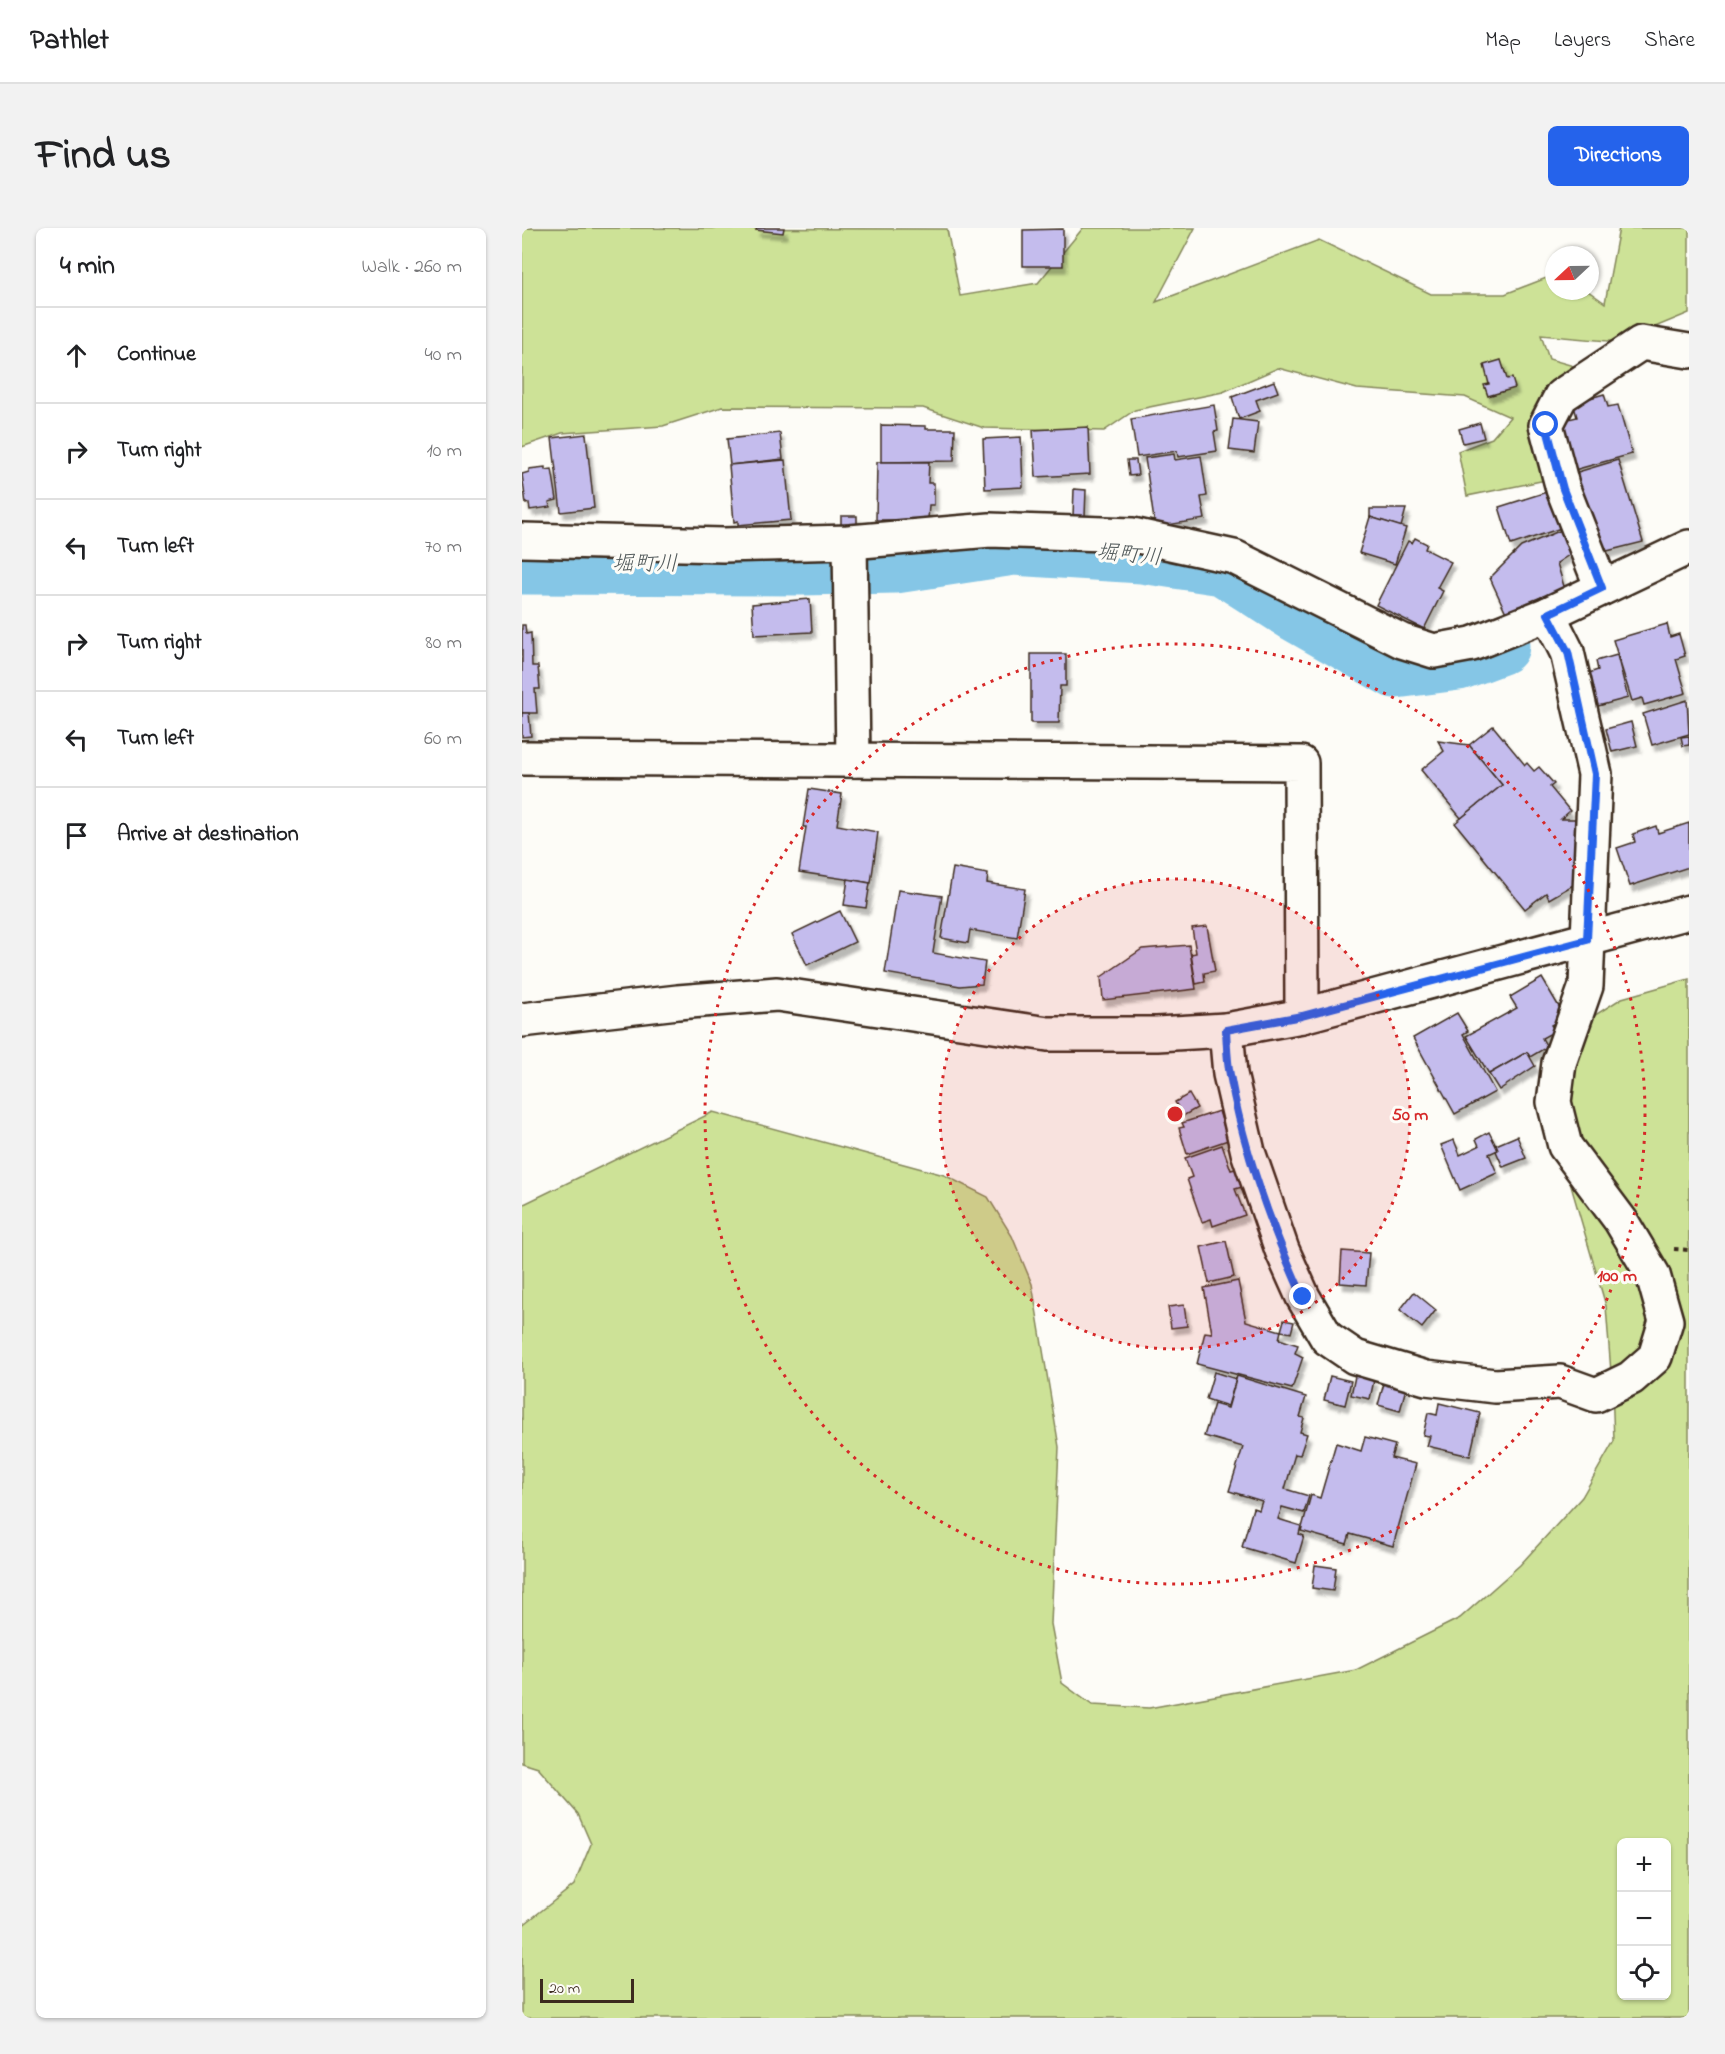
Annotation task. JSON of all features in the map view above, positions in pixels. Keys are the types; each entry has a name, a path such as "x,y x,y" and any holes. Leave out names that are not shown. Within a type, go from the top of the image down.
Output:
{"street":[{"path":"1602,588 1563,489 1546,425 1561,396 1641,343 1689,351"},
{"path":"522,540 723,545 850,542 990,530 1133,534 1234,558 1402,641 1434,651 1472,644 1548,614 1689,548"},
{"path":"850,542 853,760"},
{"path":"1226,1030 1230,1074 1248,1152 1282,1250 1303,1297 1327,1338 1355,1357 1426,1378 1495,1386 1560,1382 1596,1395 1631,1377 1655,1357 1666,1321 1653,1275 1621,1221 1565,1146 1554,1102 1559,1063 1586,986 1595,774 1568,652 1548,614"},
{"path":"522,758 1301,764 1302,1016"},
{"path":"522,1020 678,1002 777,994 1048,1034 1157,1034 1226,1030 1302,1016 1689,912"}],"green space":[{"path":"522,228 947,229 960,296 1038,283 1083,228 1195,228 1156,302 1319,240 1431,294 1505,294 1545,278 1545,300 1599,299 1605,303 1619,228 1689,228 1689,313 1619,342 1541,335 1549,359 1584,369 1551,391 1551,479 1467,496 1458,451 1492,438 1510,417 1465,397 1357,389 1278,368 1223,392 1135,410 1104,431 984,428 923,408 722,407 663,426 562,433 522,447"},
{"path":"1689,979 1689,2018 522,2018 522,1926 574,1885 591,1844 578,1814 538,1768 522,1763 522,1205 713,1112 944,1175 988,1197 1012,1236 1032,1284 1059,1447 1051,1624 1062,1683 1092,1705 1149,1708 1356,1670 1460,1618 1520,1565 1582,1497 1614,1441 1612,1386 1606,1306 1546,1100 1556,1040 1622,998"}],"building":[{"path":"757,228 784,228 783,233 756,230"},
{"path":"1063,229 1063,266 1023,266 1023,230"},
{"path":"1501,360 1507,379 1512,378 1515,388 1488,396 1484,385 1489,384 1484,365"},
{"path":"1274,381 1278,392 1256,400 1260,411 1239,419 1232,397"},
{"path":"1604,394 1608,407 1618,405 1632,454 1567,472 1553,423 1577,417 1573,403"},
{"path":"1214,405 1218,431 1214,432 1217,451 1178,457 1177,451 1137,457 1131,419"},
{"path":"1233,419 1258,422 1254,453 1229,450"},
{"path":"1480,423 1484,438 1463,443 1459,429"},
{"path":"881,425 955,429 954,461 881,462"},
{"path":"1088,427 1090,474 1036,477 1033,430"},
{"path":"780,433 783,459 730,465 727,439"},
{"path":"586,434 594,508 561,512 552,438"},
{"path":"1021,437 1023,487 985,489 983,439"},
{"path":"1174,454 1175,460 1201,456 1207,496 1201,497 1205,519 1155,527 1145,458"},
{"path":"785,460 791,520 738,525 738,521 734,522 729,465"},
{"path":"1127,460 1136,460 1138,475 1129,476"},
{"path":"1618,460 1643,542 1595,554 1571,474"},
{"path":"877,462 929,462 928,483 934,483 934,505 929,505 928,520 876,520"},
{"path":"545,467 545,470 552,469 557,500 549,502 550,507 530,510 529,503 526,504 522,474 529,472 529,469"},
{"path":"1074,489 1086,490 1085,516 1073,516"},
{"path":"1553,490 1564,527 1511,545 1499,507"},
{"path":"1370,509 1406,509 1401,527 1370,517"},
{"path":"841,516 857,516 857,528 841,527"},
{"path":"1370,517 1406,528 1395,564 1359,553"},
{"path":"1564,529 1572,553 1557,563 1566,593 1508,617 1490,578 1521,547"},
{"path":"1415,538 1427,544 1425,549 1451,562 1437,588 1443,591 1424,629 1376,605 1408,541 1412,543"},
{"path":"810,599 812,632 754,635 752,604"},
{"path":"1667,624 1670,637 1679,634 1685,656 1676,659 1686,693 1644,705 1642,698 1632,701 1613,640"},
{"path":"522,625 525,625 526,634 531,633 532,666 538,666 540,689 535,689 537,713 522,713"},
{"path":"1031,654 1066,654 1066,686 1060,686 1059,723 1031,723"},
{"path":"1617,655 1628,698 1598,706 1589,673 1598,670 1596,661"},
{"path":"1687,700 1689,734 1652,745 1643,714"},
{"path":"522,713 529,713 531,736 522,737"},
{"path":"1631,722 1637,746 1612,752 1606,729"},
{"path":"1493,726 1525,765 1527,763 1534,771 1539,767 1554,784 1550,787 1570,811 1561,819 1583,819 1580,881 1549,899 1546,893 1525,909 1455,823 1502,785 1469,745"},
{"path":"1689,736 1689,745 1683,746 1681,737"},
{"path":"1438,741 1469,745 1502,785 1461,818 1421,770 1444,751"},
{"path":"809,789 842,794 837,825 878,832 871,883 799,872"},
{"path":"1689,823 1689,867 1630,886 1617,848 1635,842 1633,834 1656,826 1658,833"},
{"path":"953,868 988,874 987,883 1025,889 1017,938 970,930 968,943 941,938"},
{"path":"848,879 870,883 866,908 844,905"},
{"path":"898,890 942,896 933,953 985,962 982,984 960,986 885,973"},
{"path":"840,911 855,942 807,965 792,934"},
{"path":"1207,926 1215,971 1204,973 1205,982 1196,984 1191,954 1196,953 1192,928"},
{"path":"1189,945 1196,989 1103,1000 1101,977 1142,949"},
{"path":"1542,978 1565,1017 1551,1025 1555,1031 1542,1038 1547,1047 1530,1057 1527,1052 1489,1074 1466,1036 1517,1008 1510,997"},
{"path":"1457,1013 1468,1031 1463,1034 1495,1092 1455,1114 1413,1038"},
{"path":"1527,1052 1535,1066 1499,1090 1489,1074"},
{"path":"1189,1094 1197,1108 1183,1116 1175,1102"},
{"path":"1219,1111 1228,1140 1187,1154 1179,1128 1184,1127 1182,1123"},
{"path":"1489,1132 1498,1150 1489,1154 1497,1173 1460,1190 1441,1145 1454,1140 1460,1155 1479,1146 1476,1139"},
{"path":"1517,1136 1526,1158 1503,1167 1496,1151 1498,1150 1496,1145"},
{"path":"1222,1145 1231,1170 1235,1169 1242,1187 1235,1189 1245,1215 1213,1226 1211,1219 1202,1222 1187,1179 1192,1177 1185,1158"},
{"path":"1226,1241 1234,1277 1209,1283 1201,1247"},
{"path":"1342,1251 1369,1253 1366,1285 1340,1283"},
{"path":"1238,1281 1246,1321 1281,1331 1279,1339 1298,1345 1295,1353 1303,1357 1292,1389 1197,1364 1205,1332 1212,1333 1204,1288"},
{"path":"1414,1292 1436,1310 1422,1328 1400,1310"},
{"path":"1184,1305 1187,1326 1171,1328 1168,1307"},
{"path":"1284,1320 1294,1322 1291,1333 1281,1331"},
{"path":"1214,1372 1236,1379 1228,1406 1206,1399"},
{"path":"1237,1376 1306,1397 1300,1417 1304,1418 1300,1432 1307,1434 1300,1455 1295,1454 1285,1489 1309,1496 1304,1513 1282,1507 1278,1519 1301,1526 1299,1534 1304,1536 1296,1563 1242,1547 1253,1508 1259,1510 1262,1501 1229,1491 1243,1447 1204,1436 1214,1404 1228,1408"},
{"path":"1330,1376 1351,1381 1345,1405 1324,1400"},
{"path":"1355,1376 1374,1380 1370,1399 1351,1395"},
{"path":"1384,1383 1406,1388 1400,1411 1378,1405"},
{"path":"1439,1403 1480,1413 1470,1456 1427,1446 1430,1436 1423,1435 1428,1413 1437,1415"},
{"path":"1365,1437 1395,1445 1391,1458 1416,1464 1393,1546 1350,1534 1347,1544 1301,1531 1311,1495 1320,1498 1336,1443 1361,1451"},
{"path":"1315,1565 1336,1568 1333,1591 1312,1588"}],"waterway":[{"name":"堀町川","path":"522,566 895,565 1013,547 1142,555 1223,567 1295,613 1395,670 1458,662 1501,646"}],"route":[{"path":"1303,1297 1282,1250 1248,1152 1230,1074 1226,1030 1302,1016 1587,940 1595,774 1568,652 1548,614 1602,588 1563,489 1546,425"}]}
